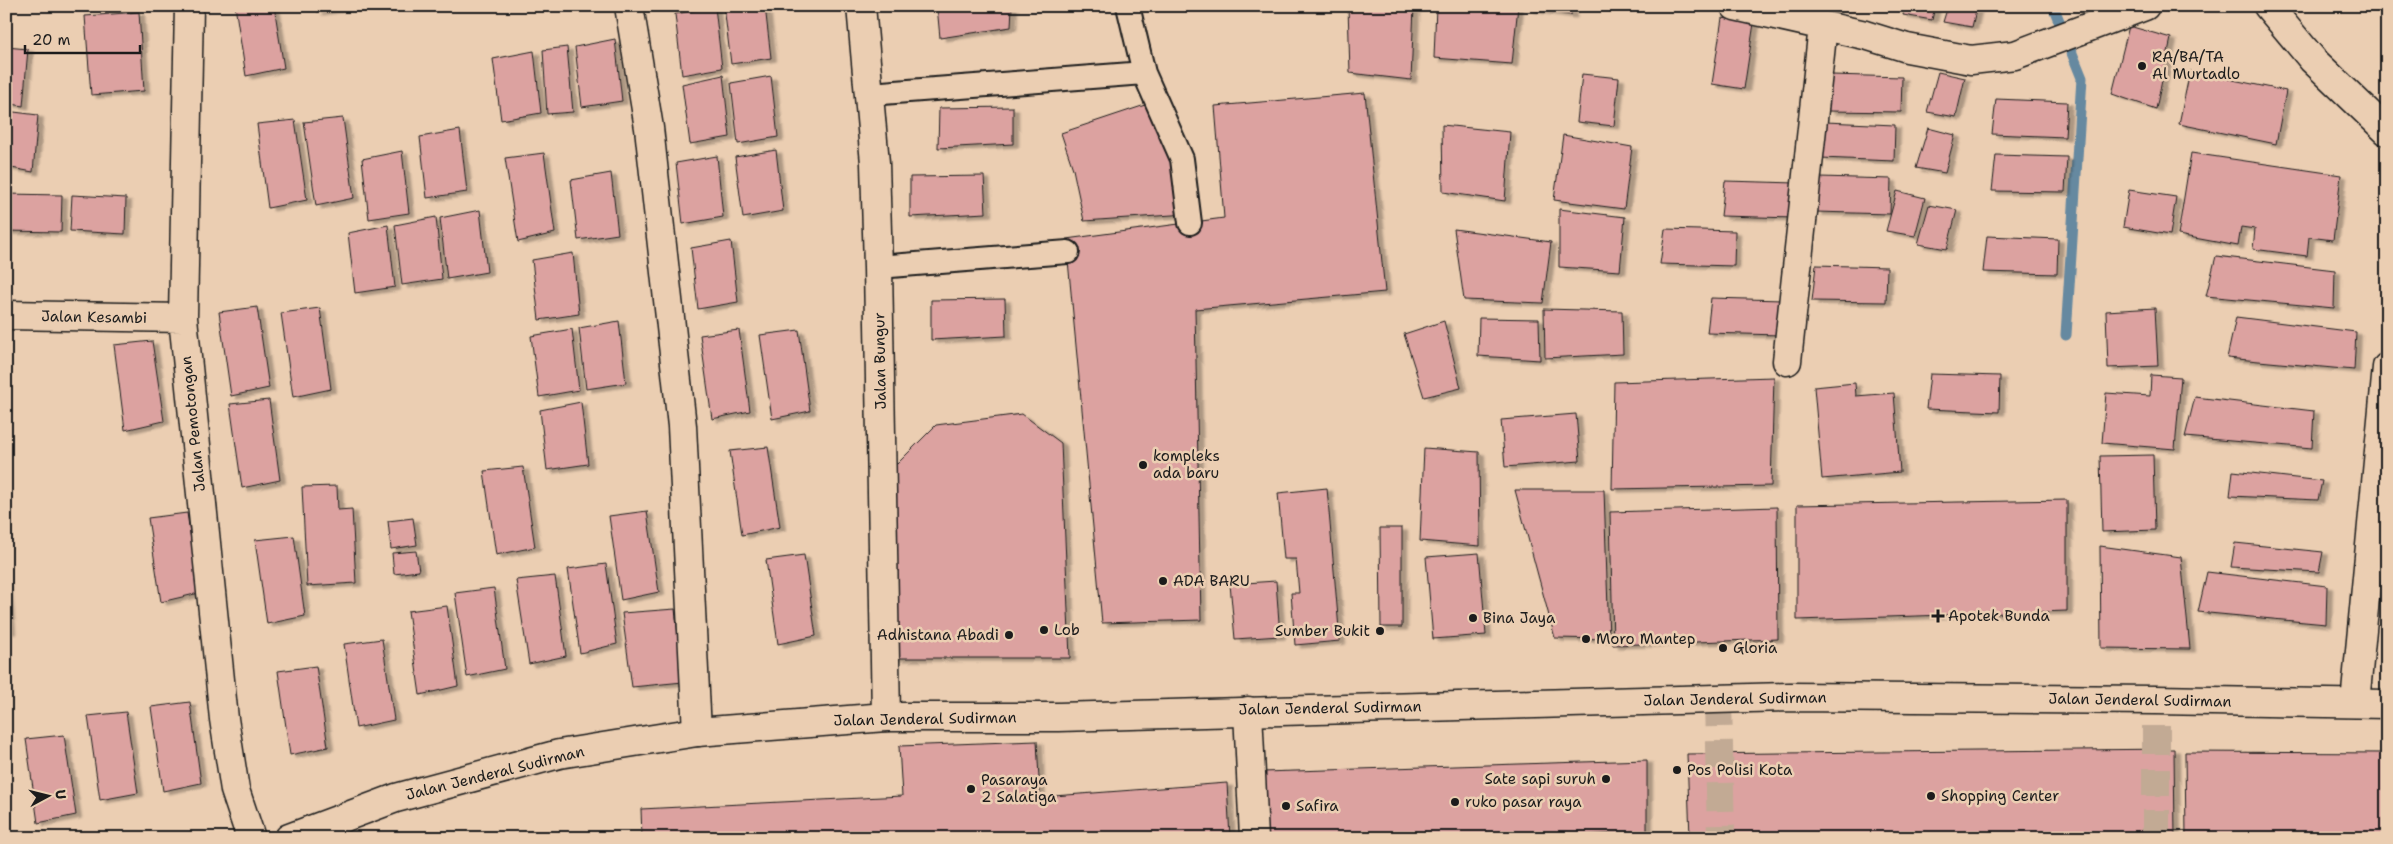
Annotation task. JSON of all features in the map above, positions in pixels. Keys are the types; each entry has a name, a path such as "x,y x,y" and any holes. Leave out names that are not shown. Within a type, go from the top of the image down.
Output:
{"street":[{"name":"Jalan Pemotongan","path":"189,6 183,318 224,719 236,790 251,838"},
{"path":"629,6 649,128 682,426 696,732"},
{"name":"Jalan Bungur","path":"861,6 875,163 886,717"},
{"path":"1735,6 1865,35 1908,48 1971,60 2015,55 2079,29 2144,6"},
{"path":"2268,6 2313,60 2387,132"},
{"path":"1788,361 1823,26"},
{"name":"Jalan Kesambi","path":"6,315 183,318"},
{"path":"2355,703 2387,367"},
{"name":"Jalan Jenderal Sudirman","path":"289,838 396,798 549,756 696,732 886,717 1058,717 1248,710 1790,697 2387,704"},
{"path":"1248,710 1254,838"}],"lane":[{"path":"1128,6 1144,73 1182,159 1190,223"},
{"path":"869,94 1144,73"},
{"path":"878,267 1068,252"}],"building":[{"path":"235,6 274,6 284,68 246,76"},
{"path":"316,6 356,6 317,12"},
{"path":"724,6 765,6 771,58 731,64"},
{"path":"937,6 1012,6 1011,27 940,38"},
{"path":"1348,6 1414,6 1411,80 1350,73"},
{"path":"1436,6 1518,6 1512,64 1434,58"},
{"path":"1529,6 1573,6 1571,15 1529,9"},
{"path":"1905,6 1935,6 1932,20 1903,15"},
{"path":"1948,6 1977,6 1972,27 1943,22"},
{"path":"715,7 722,68 682,75 675,14"},
{"path":"139,12 144,91 91,95 85,16"},
{"path":"1722,18 1754,23 1744,89 1712,84"},
{"name":"RA/BA/TA Al Murtadlo","path":"2129,26 2171,38 2156,109 2112,94"},
{"path":"615,39 622,101 582,107 575,47"},
{"path":"6,47 28,49 23,106 6,103"},
{"path":"567,47 573,112 547,114 543,50"},
{"path":"534,51 541,113 501,120 493,59"},
{"path":"2190,71 2286,91 2276,144 2179,124"},
{"path":"1938,72 1965,78 1956,117 1927,112"},
{"path":"1582,74 1619,78 1614,126 1577,122"},
{"path":"723,75 730,137 690,144 682,84"},
{"path":"1832,75 1902,77 1901,112 1828,111"},
{"path":"771,76 778,137 738,144 731,83"},
{"name":"kompleks ada baru","path":"1365,93 1385,292 1195,309 1201,620 1102,623 1066,239 1224,218 1215,106"},
{"path":"1996,99 2067,102 2065,137 1992,134"},
{"path":"1148,104 1168,144 1187,214 1084,221 1073,169 1061,133"},
{"path":"1013,107 1013,144 938,148 939,108"},
{"path":"6,111 38,115 33,172 6,167"},
{"path":"343,118 354,198 316,206 304,122"},
{"path":"295,120 307,200 268,208 257,124"},
{"path":"1825,122 1895,125 1894,161 1821,158"},
{"path":"1442,125 1510,132 1505,201 1443,192"},
{"path":"1928,128 1955,135 1945,173 1916,168"},
{"path":"460,130 467,192 427,198 420,137"},
{"path":"1563,135 1632,147 1624,209 1554,200"},
{"path":"776,150 783,211 743,218 735,157"},
{"path":"402,151 409,213 369,219 362,159"},
{"path":"544,153 555,233 518,242 505,158"},
{"path":"2191,153 2341,175 2333,240 2309,237 2307,256 2253,249 2255,229 2241,227 2238,246 2178,235"},
{"path":"1996,155 2067,157 2065,192 1992,191"},
{"path":"717,156 723,217 683,224 676,163"},
{"path":"611,173 618,234 578,240 571,180"},
{"path":"984,176 986,213 910,217 910,177"},
{"path":"1820,177 1891,179 1890,214 1816,212"},
{"path":"1725,181 1796,183 1794,218 1721,216"},
{"path":"2129,190 2176,197 2170,235 2123,227"},
{"path":"1897,191 1925,198 1915,236 1886,231"},
{"path":"6,194 62,195 61,232 6,231"},
{"path":"72,195 126,198 125,234 70,231"},
{"path":"1929,205 1957,210 1947,249 1918,244"},
{"path":"1559,209 1625,217 1620,271 1559,267"},
{"path":"480,210 487,272 447,279 440,218"},
{"path":"436,217 442,279 402,285 395,225"},
{"path":"388,225 395,287 355,293 348,233"},
{"path":"1454,229 1551,242 1543,303 1464,300"},
{"path":"1665,229 1735,231 1734,266 1660,264"},
{"path":"1987,236 2058,239 2057,274 1983,272"},
{"path":"731,241 738,302 698,309 691,248"},
{"path":"573,253 579,314 539,320 532,260"},
{"path":"2216,256 2335,270 2334,308 2206,296"},
{"path":"1816,265 1887,267 1886,302 1812,301"},
{"path":"1711,298 1782,300 1780,335 1707,333"},
{"path":"1005,299 1006,336 931,340 931,300"},
{"path":"257,307 269,388 231,396 219,312"},
{"path":"320,308 331,389 293,397 281,313"},
{"path":"2155,308 2158,366 2108,368 2106,311"},
{"path":"1544,309 1622,311 1623,354 1545,358"},
{"path":"2236,317 2356,332 2354,370 2227,358"},
{"path":"1479,318 1539,319 1540,360 1478,356"},
{"path":"619,321 626,383 586,389 579,328"},
{"path":"1444,321 1461,388 1424,397 1404,334"},
{"path":"572,329 579,390 539,397 531,336"},
{"path":"739,330 750,411 712,419 700,335"},
{"path":"799,330 810,411 772,419 760,335"},
{"path":"152,341 164,421 125,430 114,345"},
{"path":"1930,374 2000,376 1999,412 1926,409"},
{"path":"2151,375 2181,377 2175,449 2102,443 2106,393 2150,396"},
{"path":"1774,377 1771,486 1612,489 1614,382"},
{"path":"1855,383 1856,396 1894,393 1900,472 1822,479 1814,387"},
{"path":"2195,397 2314,411 2312,448 2185,437"},
{"path":"269,400 280,480 242,488 230,404"},
{"path":"581,402 588,464 547,470 540,410"},
{"path":"1022,414 1061,443 1070,658 892,658 893,468 936,425"},
{"path":"1576,414 1580,461 1505,467 1501,420"},
{"path":"768,447 780,527 742,535 730,451"},
{"path":"1424,448 1479,452 1480,546 1420,541"},
{"path":"2153,455 2155,530 2102,532 2100,456"},
{"path":"523,467 535,547 496,555 484,471"},
{"path":"2233,471 2322,481 2318,500 2230,496"},
{"path":"337,486 338,510 352,509 356,583 307,586 302,487"},
{"path":"1327,488 1340,641 1295,645 1291,593 1299,593 1296,559 1284,559 1278,493"},
{"path":"1515,490 1604,490 1609,639 1555,638"},
{"path":"2067,500 2067,611 1797,620 1797,505"},
{"path":"1777,507 1778,639 1613,645 1610,512"},
{"path":"647,511 659,592 621,600 609,516"},
{"path":"187,513 199,593 161,602 148,518"},
{"path":"413,518 417,545 391,549 388,521"},
{"path":"1380,528 1402,528 1402,627 1381,627"},
{"path":"294,536 305,616 267,624 255,540"},
{"path":"2235,543 2323,552 2319,572 2231,567"},
{"path":"2100,546 2181,557 2190,649 2101,648"},
{"path":"416,551 419,571 394,574 392,553"},
{"path":"1479,553 1486,635 1433,639 1426,557"},
{"path":"804,555 816,636 778,644 766,560"},
{"path":"606,564 617,644 580,653 568,569"},
{"path":"2207,572 2327,586 2326,624 2198,612"},
{"path":"555,576 566,656 529,664 516,580"},
{"path":"1276,581 1280,636 1235,639 1230,584"},
{"path":"6,582 10,631 6,631"},
{"path":"494,588 505,669 467,677 455,593"},
{"path":"447,606 458,686 420,695 408,611"},
{"path":"675,609 683,682 632,687 622,613"},
{"path":"382,639 394,720 356,728 344,644"},
{"path":"316,666 328,747 290,755 278,671"},
{"path":"190,702 201,783 163,791 151,707"},
{"path":"126,712 138,793 100,800 88,716"},
{"path":"64,735 76,815 38,823 26,739"},
{"name":"Pasaraya 2 Salatiga","path":"1037,741 1040,797 1227,783 1230,838 642,838 641,809 902,796 899,746"},
{"name":"Shopping Center","path":"2174,749 2175,838 1690,838 1687,754"},
{"path":"2185,752 2387,753 2387,837 2186,838"},
{"name":"ruko pasar raya","path":"1647,760 1647,832 1519,838 1263,838 1263,772"}],"waterway":[{"path":"2053,6 2082,78 2066,335"}],"tunnel":[{"path":"1718,699 1721,838"},
{"path":"2156,700 2156,838"}],"place":[{"name":"RA/BA/TA Al Murtadlo","path":"2142,66"},
{"name":"kompleks ada baru","path":"1143,465"},
{"name":"ADA BARU","path":"1163,581"},
{"name":"Apotek Bunda","path":"1938,616"},
{"name":"Bina Jaya","path":"1473,618"},
{"name":"Lob","path":"1044,630"},
{"name":"Sumber Bukit","path":"1380,631"},
{"name":"Adhistana Abadi","path":"1009,635"},
{"name":"Moro Mantep","path":"1586,639"},
{"name":"Gloria","path":"1723,648"},
{"name":"Pos Polisi Kota","path":"1677,770"},
{"name":"Sate sapi suruh","path":"1606,779"},
{"name":"Pasaraya 2 Salatiga","path":"971,789"},
{"name":"Shopping Center","path":"1931,796"},
{"name":"ruko pasar raya","path":"1455,802"},
{"name":"Safira","path":"1286,806"}]}
